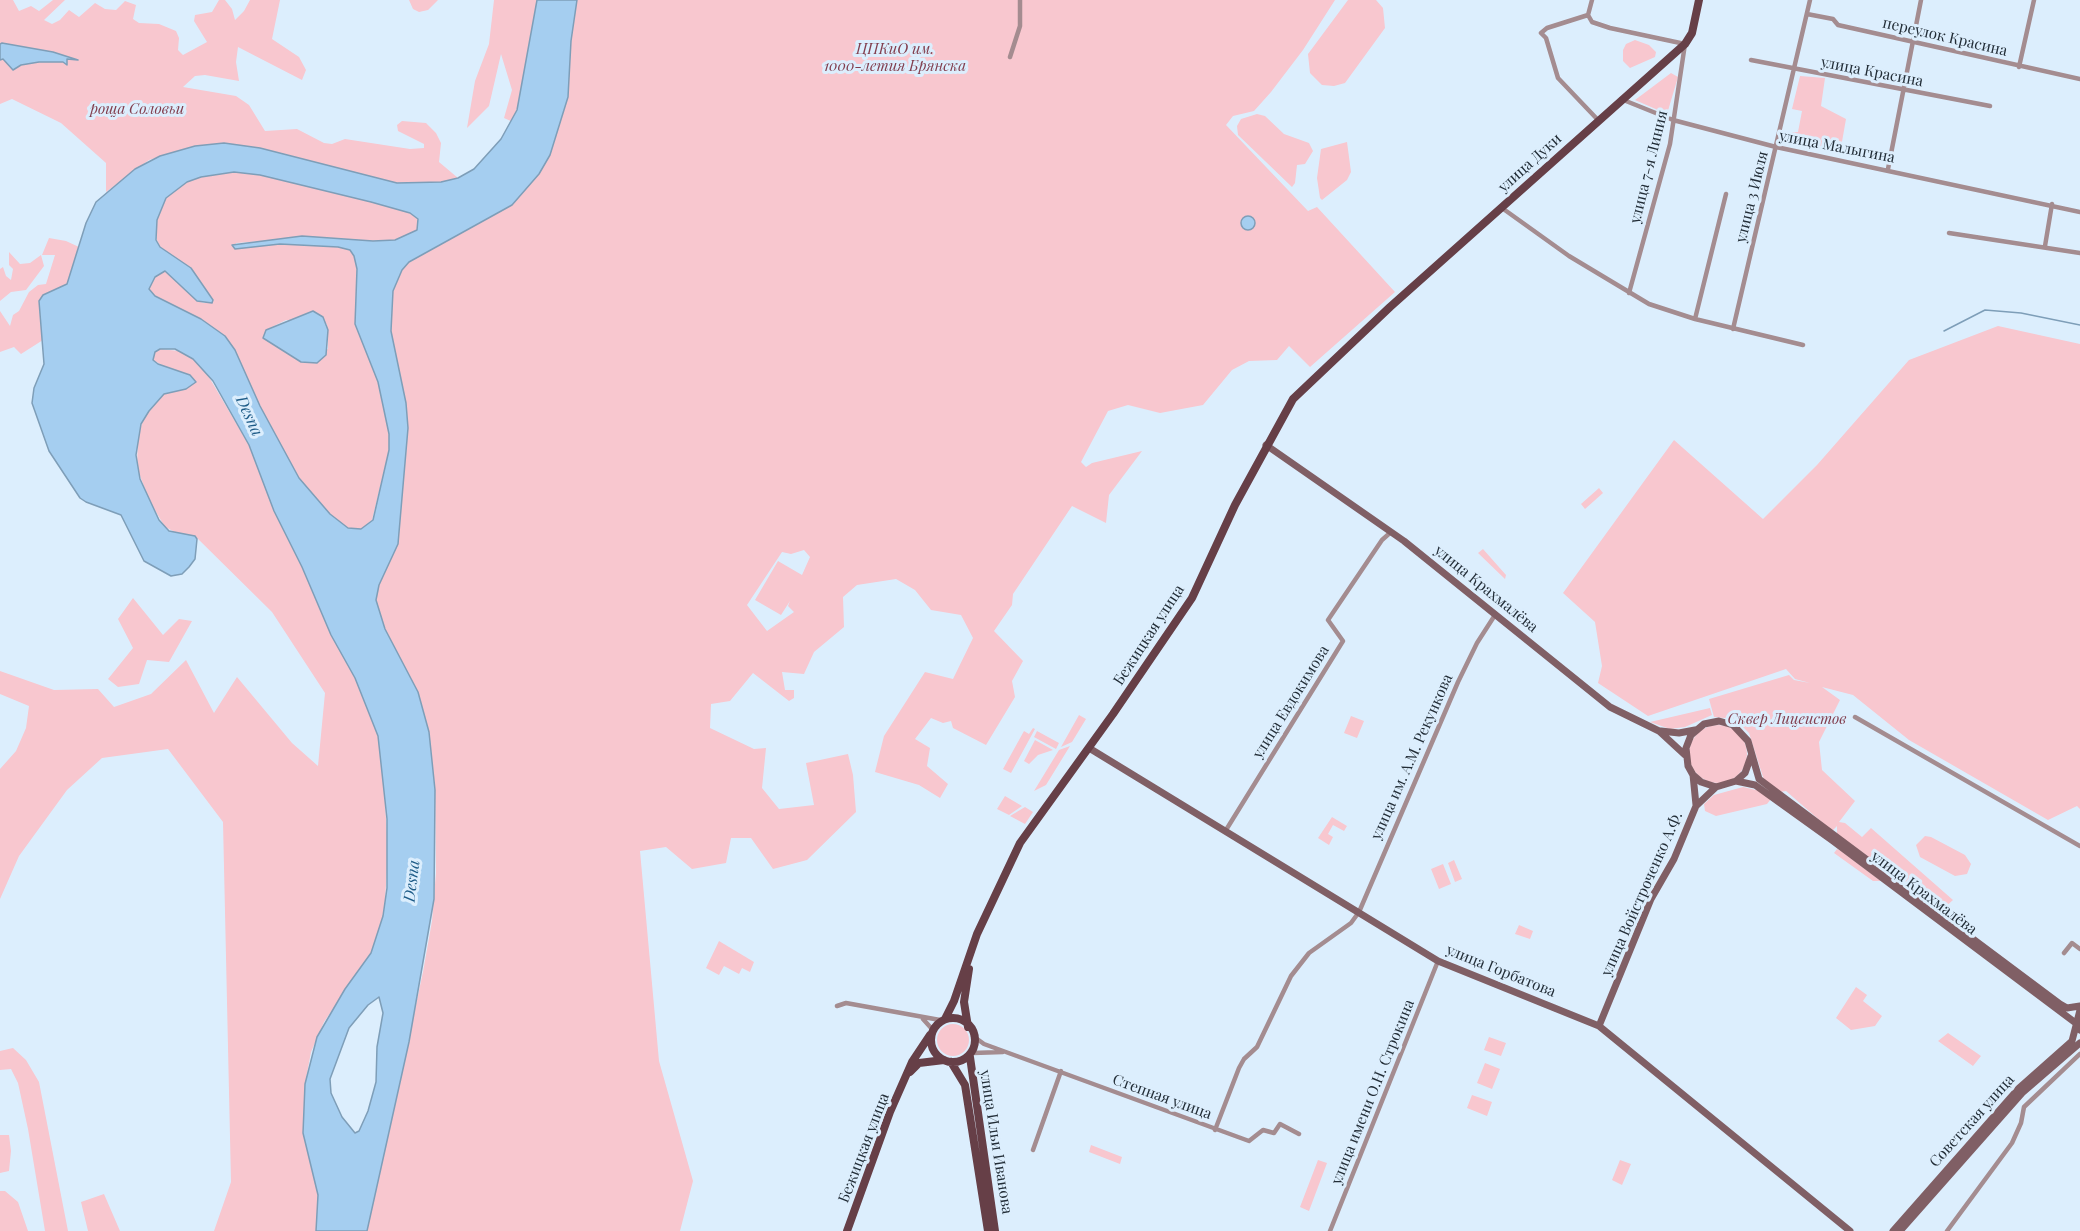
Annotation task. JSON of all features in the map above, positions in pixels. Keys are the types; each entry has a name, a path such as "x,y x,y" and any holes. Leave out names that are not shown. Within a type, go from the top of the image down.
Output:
{"main road":[{"name":"улица Дуки","path":"1360,335 1685,44 1692,33 1699,0"},
{"name":"Бежицкая улица","path":"998,892 1020,843 1089,748 1192,598 1212,551 1266,445 1293,399 1360,335"},
{"name":"улица Крахмалёва","path":"1266,445 1392,532 1610,707 1659,731 1685,755 1693,776 1696,806"},
{"path":"1659,731 1679,733 1711,722 1733,725 1748,741 1757,782"},
{"path":"1685,755 1688,741 1696,729"},
{"name":"улица Горбатова","path":"1089,748 1438,961 1599,1026 1850,1231"},
{"path":"1736,782 1745,773 1751,756"},
{"path":"1693,776 1701,782 1716,787"},
{"path":"1696,806 1716,787 1736,782 1757,782 2060,1004 2067,1008 2080,1008 2077,1029"},
{"name":"улица Крахмалёва","path":"1757,782 2077,1029"},
{"name":"улица Войстроченко А.Ф.","path":"1599,1026 1651,899 1674,859 1696,806"},
{"path":"948,1061 936,1052 931,1032 954,1001 977,934 998,892"},
{"path":"907,1075 919,1063 963,1061 971,1055 973,1036 968,1027 964,1002 969,967 998,892"},
{"path":"942,1019 958,1020 968,1027"},
{"name":"Советская улица","path":"1893,1231 2019,1088 2072,1041 2077,1029"},
{"name":"Бежицкая улица","path":"847,1231 890,1112 912,1062 931,1032"},
{"name":"Советская улица","path":"1900,1231 2023,1092 2080,1043"},
{"name":"улица Ильи Иванова","path":"971,1055 995,1231"},
{"name":"улица Ильи Иванова","path":"948,1061 964,1085 988,1231"}],"street":[{"path":"1010,57 1020,27 1020,0"},
{"path":"1592,0 1588,15 1592,22 1685,44"},
{"name":"улица 3 Июля","path":"1733,328 1810,0"},
{"path":"1888,169 1921,0"},
{"path":"2019,67 2034,0"},
{"name":"переулок Красина","path":"1807,14 1833,19 1838,25 2080,79"},
{"path":"1588,15 1548,28 1541,33 1546,38 1558,78 1598,120"},
{"name":"улица 7-я Линия","path":"1629,293 1670,144 1682,81 1685,44"},
{"name":"улица Красина","path":"1751,60 1990,106"},
{"name":"улица Малыгина","path":"1621,99 1673,120 1776,147 2052,204 2080,212"},
{"path":"1695,319 1726,194"},
{"path":"2045,246 2052,204"},
{"path":"1502,207 1569,256 1654,306 1695,319 1803,345"},
{"path":"1949,232 2080,253"},
{"name":"улица Евдокимова","path":"1226,830 1343,641 1328,620 1382,540 1392,532"},
{"name":"улица им. А.М. Рекункова","path":"1359,912 1458,682 1477,643 1495,615"},
{"path":"1856,717 2080,846"},
{"path":"1215,1130 1239,1068 1244,1059 1257,1047 1291,975 1309,953 1351,923 1359,912"},
{"path":"2064,953 2072,943 2080,949"},
{"name":"улица имени О.Н. Строкина","path":"1330,1231 1438,961"},
{"path":"837,1006 846,1003 942,1019"},
{"path":"921,1017 931,1032"},
{"name":"Степная улица","path":"973,1036 984,1044 1249,1141 1263,1130 1274,1133 1280,1124 1299,1134"},
{"path":"971,1055 1009,1053"},
{"path":"1947,1231 2012,1143 2021,1124 2024,1107 2080,1054"},
{"path":"1033,1150 1061,1071"}],"green space":[{"name":"роща Соловьи","path":"0,0 13,0 19,11 31,6 39,11 53,0 65,0 44,20 52,24 60,20 69,10 79,17 95,3 105,9 116,10 125,1 136,5 133,19 139,23 159,24 176,31 179,38 178,50 183,55 207,42 194,21 195,15 212,12 219,0 225,0 232,9 235,20 250,0 280,0 272,39 299,57 306,70 302,80 238,47 236,62 239,81 205,75 195,76 183,87 236,96 249,105 265,131 297,129 324,143 332,144 345,139 410,149 424,148 424,144 398,131 397,125 402,121 426,123 436,133 441,143 439,162 458,178 441,182 397,183 260,148 224,143 195,146 149,160 106,192 106,163 61,123 12,99 0,104"},
{"path":"409,0 438,0 428,10 419,12 413,9"},
{"path":"494,0 537,0 524,83 513,122 504,118 512,90 501,54 489,106 467,128 475,81 489,44"},
{"name":"ЦПКиО им. 1000-летия Брянска","path":"577,0 1335,0 1303,50 1271,92 1254,111 1233,116 1226,125 1308,211 1317,207 1395,292 1310,367 1289,346 1277,360 1249,361 1232,370 1203,405 1160,413 1128,405 1108,411 1081,462 1086,467 1092,463 1142,451 1109,495 1106,523 1072,506 1013,594 1012,605 994,631 1023,661 1012,681 1015,697 986,745 953,728 951,721 943,723 931,718 915,739 930,748 927,766 948,784 940,798 919,785 875,772 884,736 925,672 953,679 973,638 961,615 931,610 915,590 896,579 857,585 843,597 844,627 814,652 804,674 782,672 785,690 794,690 794,698 789,701 753,673 730,701 711,704 710,728 754,749 766,748 762,788 779,809 814,805 806,763 848,754 853,775 856,812 807,860 773,869 751,838 731,838 726,863 692,869 666,847 640,851 659,1061 693,1181 680,1231 367,1231 423,972 432,921 436,873 435,790 429,731 418,692 385,629 376,600 379,585 398,544 408,428 406,403 391,331 393,291 402,270 409,262 511,205 539,174 550,155 568,97 571,41","holes":["804,550 810,557 802,575 778,561 755,600 781,615 790,601 788,606 794,612 767,631 747,605 782,552 791,554"]},
{"path":"1348,0 1376,0 1383,8 1385,28 1345,83 1334,86 1322,85 1310,73 1308,54"},
{"path":"1635,40 1649,45 1656,52 1655,57 1630,68 1623,61 1623,50 1626,44"},
{"path":"1671,73 1678,77 1667,114 1635,100"},
{"path":"1800,76 1825,78 1821,106 1846,119 1840,153 1786,142 1788,132 1798,132 1802,111 1792,109"},
{"path":"1257,114 1265,116 1284,134 1309,143 1313,151 1305,164 1297,165 1295,183 1292,187 1238,135 1237,126 1241,119"},
{"path":"1347,142 1351,172 1347,180 1322,200 1317,178 1321,149"},
{"path":"234,172 260,175 371,202 410,213 418,219 417,230 395,240 373,241 318,237 236,243 235,249 280,244 338,247 350,250 354,256 357,269 355,324 378,382 389,434 389,450 372,520 361,529 348,528 330,514 299,478 260,406 235,350 148,289 155,277 165,271 197,301 204,303 213,300 191,268 160,247 157,240 157,220 166,198 187,182 201,177","holes":["286,320 327,324 328,349 301,362 263,338 266,330"]},
{"path":"49,238 66,241 79,247 67,284 41,298 39,305 43,340 21,354 14,347 0,352 0,311 10,326 13,315 19,311 29,292 38,285 46,284 55,255 42,255"},
{"path":"9,252 20,264 30,263 41,255 44,266 26,290 11,292 0,301 0,269 3,267 6,276 11,280 13,269 9,265"},
{"name":"Сквер Лицеистов","path":"1998,326 2080,344 2080,809 2077,806 2048,820 1909,740 1853,695 1822,687 1840,700 1819,742 1822,770 1855,801 1839,822 1845,823 1862,837 1871,828 1953,900 1942,910 1837,834 1837,826 1832,831 1786,791 1780,792 1764,780 1749,733 1735,719 1714,717 1709,699 1789,675 1794,680 1810,683 1795,679 1786,669 1648,716 1598,683 1602,666 1595,622 1563,593 1674,440 1763,519 1817,465 1909,360"},
{"path":"160,349 179,351 193,359 206,372 249,445 274,511 374,722 382,753 388,851 385,902 380,930 371,953 324,1022 311,1052 305,1084 303,1133 318,1195 316,1231 214,1231 231,1182 223,822 168,749 102,758 67,790 19,856 0,899 0,769 16,751 26,728 29,706 0,694 0,671 54,690 98,689 114,707 151,694 186,660 214,713 237,677 292,743 318,766 325,693 272,612 195,536 179,534 165,527 150,502 137,468 138,434 145,416 164,394 186,389 190,375 176,373 153,360 155,352"},
{"path":"1599,488 1603,493 1585,509 1581,504"},
{"path":"1483,549 1506,575 1505,579 1478,553"},
{"path":"133,598 163,635 179,619 192,621 169,662 147,660 139,684 118,687 108,679 133,648 118,619"},
{"path":"1710,708 1712,715 1685,727 1670,729 1650,722"},
{"path":"1079,715 1086,719 1072,742 1061,747"},
{"path":"1351,716 1364,721 1357,738 1344,733"},
{"path":"1712,725 1724,725 1739,733 1747,748 1747,760 1739,775 1724,783 1712,783 1697,775 1689,760 1689,748 1697,733"},
{"path":"1033,728 1035,729 1011,773 1003,769 1024,731 1029,734"},
{"path":"1037,731 1059,743 1056,749 1034,737"},
{"path":"1035,740 1053,750 1038,755 1029,764 1024,761"},
{"path":"1070,746 1046,785 1034,791 1059,750"},
{"path":"1743,787 1760,791 1771,799 1767,804 1716,816 1705,811 1704,804 1714,795"},
{"path":"1005,796 1022,806 1009,815 997,809"},
{"path":"1025,807 1033,812 1025,824 1010,816"},
{"path":"1332,817 1347,826 1344,831 1333,825 1328,834 1333,837 1329,845 1318,838"},
{"path":"1925,836 1965,855 1971,864 1967,874 1955,876 1920,857 1916,845"},
{"path":"1837,849 1881,881 1873,881 1834,853"},
{"path":"1454,860 1462,879 1455,882 1448,863"},
{"path":"1443,864 1451,884 1439,889 1431,869"},
{"path":"1519,925 1533,931 1530,939 1515,934"},
{"path":"719,941 754,962 750,972 742,968 739,974 724,966 719,975 706,968"},
{"path":"1856,987 1867,995 1863,1001 1882,1016 1875,1026 1851,1030 1836,1018"},
{"path":"953,1024 965,1028 969,1040 965,1052 953,1056 941,1052 937,1040 941,1028"},
{"path":"1948,1033 1981,1056 1973,1066 1938,1041"},
{"path":"1489,1037 1506,1043 1501,1056 1484,1050"},
{"path":"13,1048 26,1060 39,1082 68,1231 45,1231 18,1083 11,1069 0,1070 0,1051"},
{"path":"1485,1063 1500,1069 1492,1089 1477,1083"},
{"path":"1472,1095 1492,1102 1487,1116 1467,1108"},
{"path":"0,1135 9,1135 11,1151 9,1171 0,1173"},
{"path":"1091,1145 1122,1157 1120,1164 1089,1152"},
{"path":"1318,1160 1327,1163 1309,1211 1300,1207"},
{"path":"1620,1160 1631,1164 1622,1185 1612,1180"},
{"path":"0,1191 5,1191 18,1202 28,1231 0,1231"},
{"path":"104,1194 120,1231 88,1231 81,1202"}],"water":[{"name":"Desna","path":"537,0 577,0 571,41 568,97 550,155 539,174 512,205 409,262 402,270 393,291 391,331 406,403 408,428 398,544 379,585 376,600 385,629 418,692 429,732 435,790 434,899 409,1042 367,1231 316,1231 318,1195 303,1133 305,1084 317,1037 345,989 371,953 383,916 387,888 387,819 378,736 355,678 331,635 302,567 274,511 249,445 213,381 193,359 175,349 160,349 155,352 153,360 158,364 190,375 196,382 186,389 164,394 149,411 141,424 136,455 140,479 159,520 169,531 195,536 197,539 195,559 189,567 182,574 171,576 144,561 121,515 80,498 49,451 32,403 34,388 44,364 39,301 43,295 67,284 86,223 96,202 135,169 160,156 195,146 224,143 260,148 397,183 441,182 458,178 474,169 501,139 517,110","holes":["234,172 260,175 371,202 410,213 418,219 417,230 395,240 373,241 302,236 232,245 235,249 280,244 338,247 350,250 354,256 357,269 355,324 378,382 389,434 389,450 373,520 361,529 348,528 330,514 299,478 260,406 235,350 225,336 201,319 155,296 149,289 155,277 165,271 197,301 212,303 213,300 191,268 160,247 156,240 157,220 166,198 187,182 201,177","379,997 383,1013 377,1047 376,1082 368,1111 359,1131 355,1133 342,1117 331,1093 330,1079 349,1028 368,1005"]},
{"path":"0,44 53,52 78,60 67,59 67,65 63,62 39,62 21,65 13,70 3,59 0,60"},
{"path":"1248,216 1253,218 1255,223 1253,228 1248,230 1243,228 1241,223 1243,218"},
{"path":"313,311 323,317 328,330 326,355 317,363 301,362 263,338 266,330"}],"waterway":[{"path":"1944,331 1985,310 2021,313 2080,325"}]}
